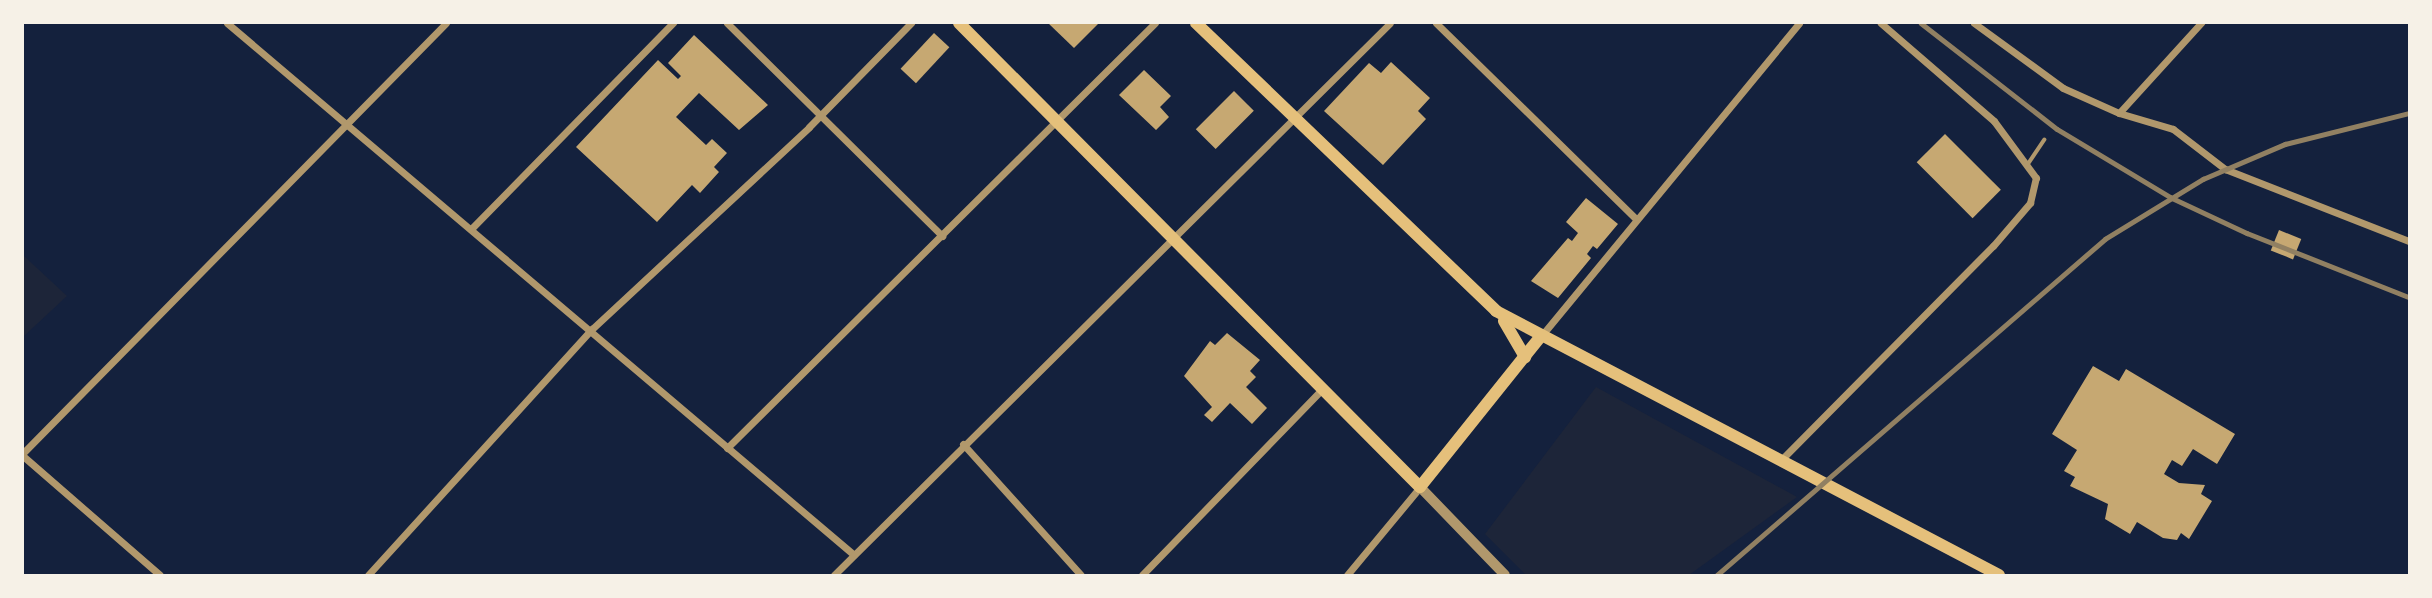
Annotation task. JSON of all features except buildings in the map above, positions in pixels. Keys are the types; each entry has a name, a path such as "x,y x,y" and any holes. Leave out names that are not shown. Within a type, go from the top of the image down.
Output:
{"main road":[{"path":"959,23 1057,118 1420,488 1541,336"},
{"path":"1196,23 1496,311 1525,356"},
{"path":"1496,311 1990,573"}],"street":[{"path":"227,23 592,329 854,555"},
{"path":"160,575 23,455 345,120 446,23"},
{"path":"471,229 674,23"},
{"path":"727,23 942,236"},
{"path":"368,575 592,329 819,117 911,23"},
{"path":"727,448 1155,23"},
{"path":"834,575 1291,117 1390,23"},
{"path":"1436,23 1636,219"},
{"path":"1541,336 1799,23"},
{"path":"1779,462 1993,246 2030,202 2036,178 1994,121 1881,23"},
{"path":"1974,23 2063,88 2119,113 2173,129 2225,169 2409,241"},
{"path":"2119,113 2201,23"},
{"path":"1142,575 1322,389"},
{"path":"963,444 1081,575"},
{"path":"1347,575 1420,488 1505,575"}],"lane":[{"path":"2028,164 2044,140"}],"shaded area":[{"path":"23,255 67,296 23,337"},
{"path":"1596,387 1797,497 1689,575 1526,575 1485,534"}],"railway":[{"path":"1921,23 2057,129 2170,197 2247,233 2409,297"},
{"path":"1717,575 2105,239 2203,179 2285,144 2409,113"}]}
